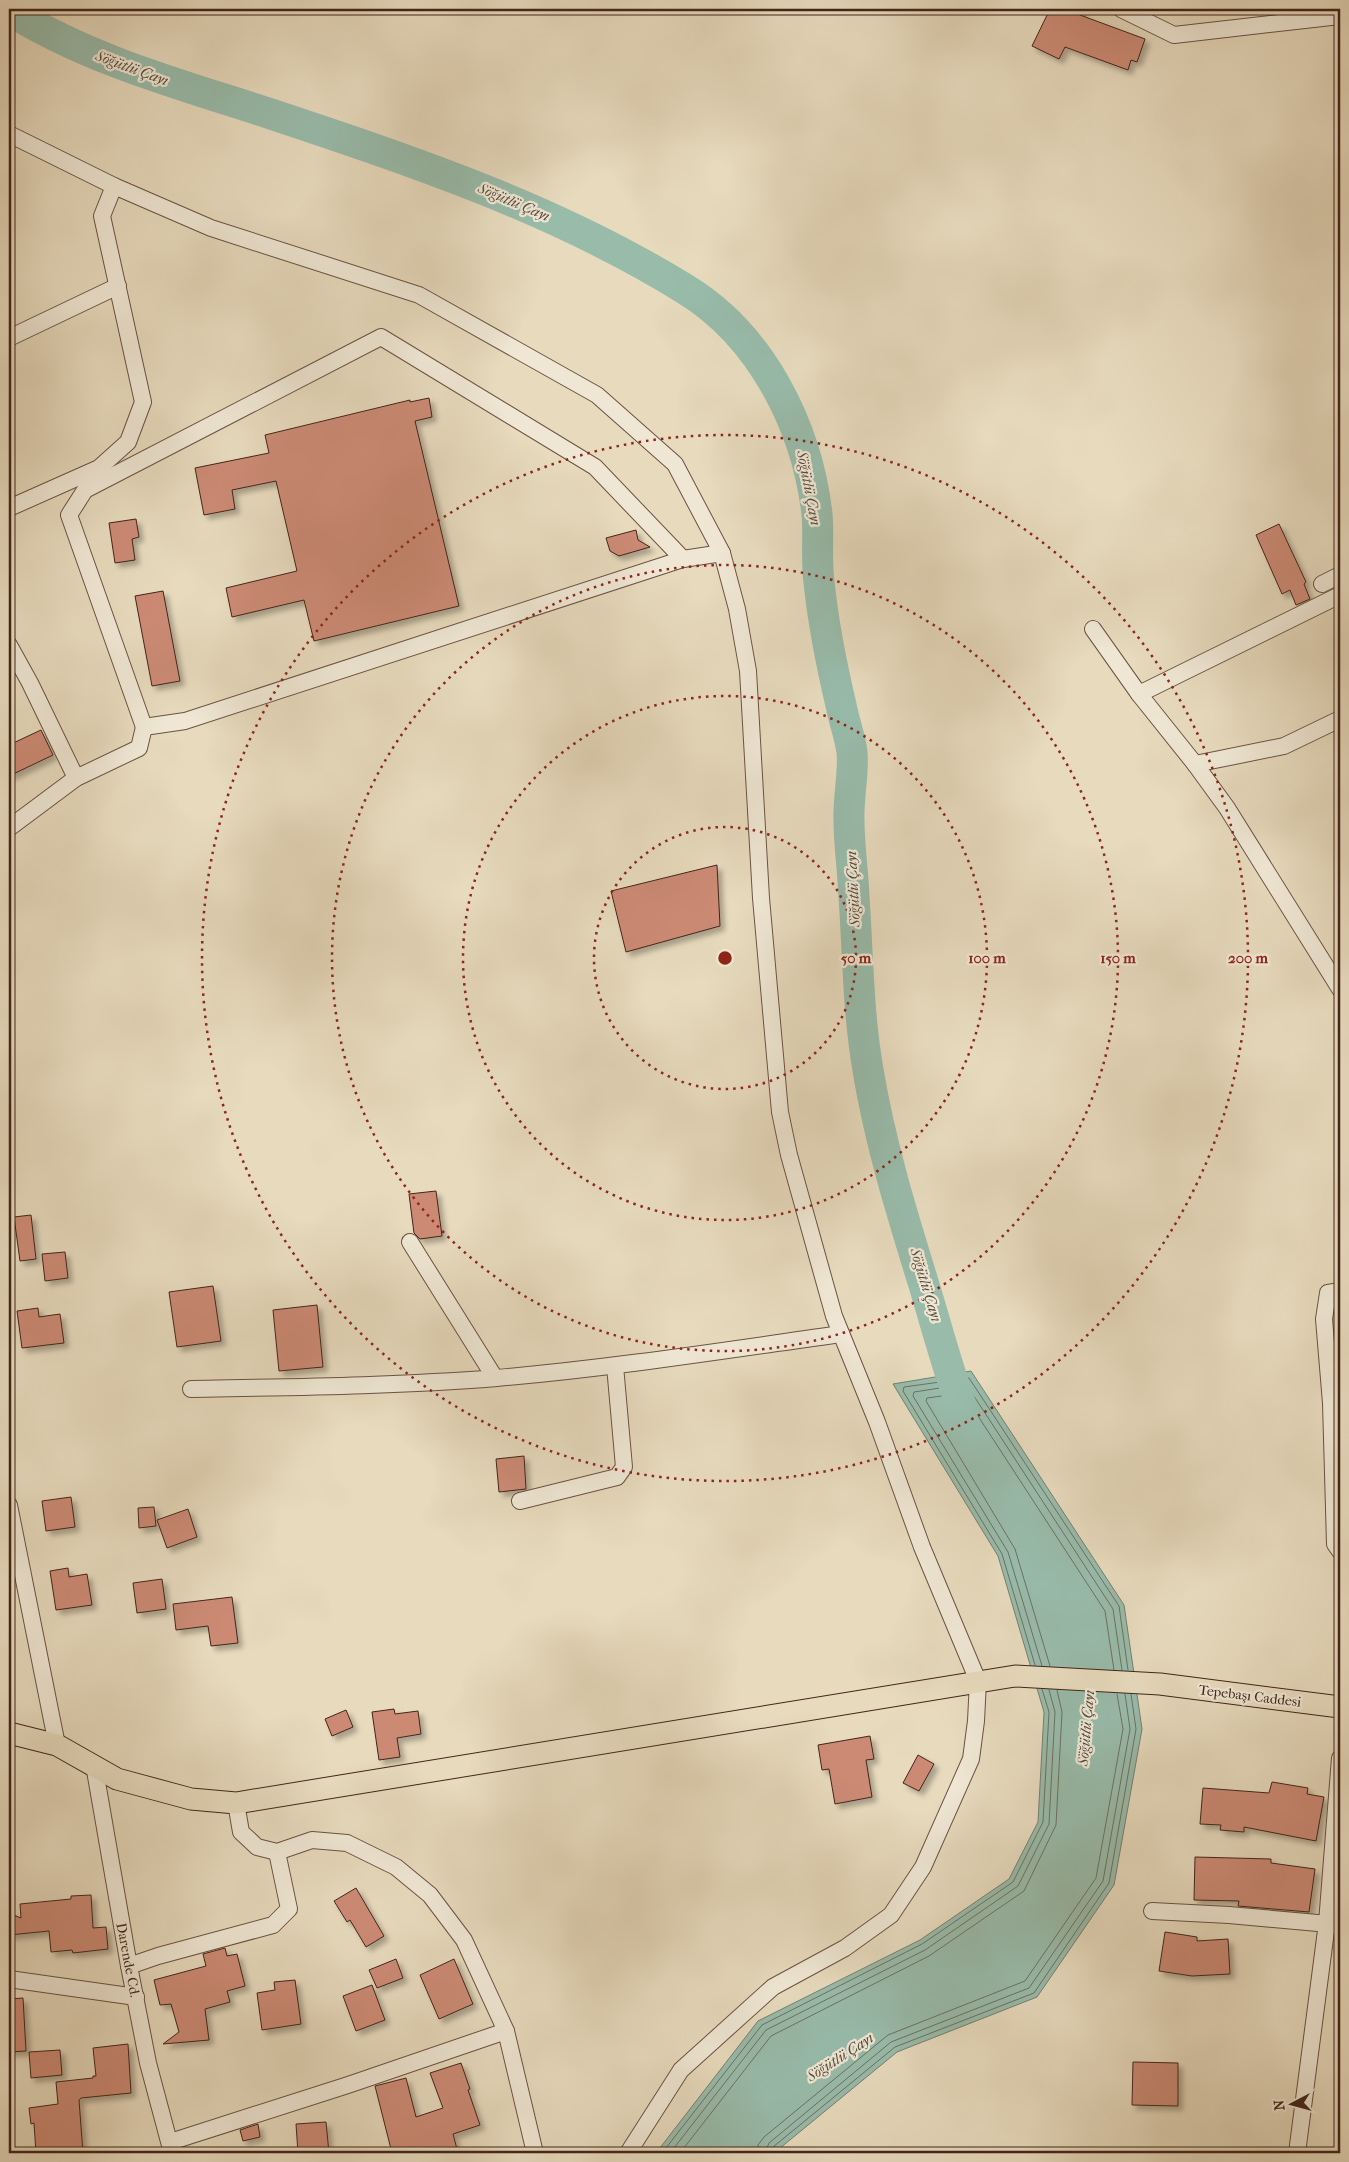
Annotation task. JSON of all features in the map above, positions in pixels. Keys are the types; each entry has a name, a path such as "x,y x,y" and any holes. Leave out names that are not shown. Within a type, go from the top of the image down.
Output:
{"main road":[{"name":"Tepebaşı Caddesi","path":"9,1733 57,1745 117,1779 190,1800 236,1803 1015,1676 1160,1684 1340,1707"}],"street":[{"path":"1121,9 1174,36 1340,16"},
{"path":"9,134 114,186 211,228 419,296 597,395 675,464 722,553 737,609 748,671 761,898 780,1112 803,1209 834,1316 877,1422 922,1547 978,1681 976,1721 971,1759 923,1868 891,1915 845,1948 773,1987 681,2070 628,2153"},
{"path":"9,508 99,468 128,442 143,402 102,216 114,186"},
{"path":"9,338 118,286"},
{"path":"9,828 76,778 139,748 144,728 69,515 85,490 381,336 595,467 683,559"},
{"path":"144,728 185,721 683,559 722,553"},
{"path":"1322,584 1340,575"},
{"path":"1139,694 1340,595"},
{"path":"1094,630 1139,694 1195,764 1227,808 1340,989"},
{"path":"9,645 30,682 76,778"},
{"path":"1195,764 1284,746 1340,719"},
{"path":"410,1242 495,1378"},
{"path":"1340,1291 1328,1293 1324,1319 1331,1403 1335,1544 1340,1551"},
{"path":"191,1389 340,1387 495,1378 615,1366 842,1334"},
{"path":"520,1501 617,1477 624,1466 615,1366"},
{"path":"9,1505 57,1745"},
{"path":"1297,2153 1334,1924 1340,1758"},
{"name":"Darende Cd.","path":"94,1765 148,2063 171,2148"},
{"path":"236,1803 241,1832 256,1847 277,1852 312,1840 347,1844 396,1867 430,1895 464,1940 506,2031 536,2153"},
{"path":"129,1966 158,1956 273,1925 289,1909 277,1852"},
{"path":"1152,1911 1230,1915 1334,1924"},
{"path":"9,1979 136,1996"},
{"path":"171,2148 506,2031"}],"water":[{"path":"971,1371 1124,1605 1142,1729 1114,1885 1037,1997 897,2052 774,2153 656,2153 758,2021 920,1940 1009,1879 1038,1822 1044,1712 998,1556 893,1384"}],"building":[{"path":"1050,9 1083,9 1080,15 1145,39 1137,62 1131,60 1128,70 1065,47 1059,59 1032,46"},
{"path":"429,398 432,417 415,421 459,606 314,641 304,600 232,617 226,588 297,571 276,481 232,490 235,509 204,515 195,468 269,453 265,435 410,400 410,402"},
{"path":"136,519 139,537 132,539 135,560 115,563 109,523"},
{"path":"1279,524 1306,582 1304,584 1310,599 1296,605 1290,590 1282,594 1256,535"},
{"path":"636,530 638,540 650,547 619,556 610,551 606,538"},
{"path":"163,591 180,681 152,686 135,596"},
{"path":"41,730 53,755 9,776 9,745"},
{"path":"717,865 720,926 626,952 611,891"},
{"path":"436,1191 442,1236 420,1239 414,1233 409,1194"},
{"path":"31,1215 36,1259 20,1261 14,1217"},
{"path":"65,1252 68,1278 45,1281 42,1254"},
{"path":"213,1286 221,1341 177,1347 169,1292"},
{"path":"317,1305 323,1367 279,1371 273,1310"},
{"path":"38,1308 39,1317 60,1314 64,1343 22,1348 17,1311"},
{"path":"524,1456 526,1489 499,1492 496,1459"},
{"path":"71,1497 75,1527 46,1531 42,1501"},
{"path":"154,1507 156,1526 139,1528 138,1508"},
{"path":"188,1509 197,1537 167,1548 157,1520"},
{"path":"68,1568 69,1577 87,1574 92,1605 56,1610 50,1571"},
{"path":"162,1579 166,1609 137,1613 133,1583"},
{"path":"232,1597 238,1643 211,1646 208,1626 176,1630 173,1604"},
{"path":"394,1709 395,1714 418,1711 421,1734 397,1738 400,1757 379,1760 372,1712"},
{"path":"346,1710 353,1727 332,1736 325,1719"},
{"path":"870,1736 874,1759 866,1760 872,1797 835,1804 829,1769 822,1770 818,1745"},
{"path":"918,1755 934,1764 919,1791 903,1783"},
{"path":"1272,1782 1308,1788 1307,1794 1324,1797 1316,1841 1244,1827 1244,1832 1220,1830 1221,1825 1200,1824 1203,1788 1269,1793"},
{"path":"1195,1857 1271,1859 1271,1863 1315,1869 1309,1912 1238,1906 1239,1901 1194,1900"},
{"path":"356,1888 384,1936 366,1947 350,1920 347,1922 334,1901"},
{"path":"91,1895 93,1928 106,1927 108,1949 73,1953 72,1950 51,1952 49,1931 9,1935 9,1913 21,1918 20,1904 71,1899 71,1896"},
{"path":"1165,1932 1197,1937 1197,1941 1228,1939 1230,1974 1192,1976 1159,1971"},
{"path":"225,1948 227,1956 237,1954 245,1986 227,1991 230,2002 205,2009 209,2040 163,2044 179,2032 171,2004 160,2005 154,1980 206,1966 203,1954"},
{"path":"396,1959 403,1978 377,1988 369,1970"},
{"path":"454,1959 473,2004 439,2019 420,1975"},
{"path":"295,1980 301,2024 262,2030 257,1993 275,1990 274,1982"},
{"path":"372,1985 385,2020 356,2031 343,1996"},
{"path":"23,1998 26,2051 9,2052 9,1999"},
{"path":"128,2044 131,2093 81,2098 79,2100 83,2153 36,2153 34,2123 31,2124 29,2108 58,2104 56,2082 93,2078 93,2076 96,2076 93,2048"},
{"path":"60,2050 62,2075 31,2078 29,2052"},
{"path":"1133,2062 1178,2063 1178,2106 1132,2105"},
{"path":"461,2063 480,2125 453,2134 458,2153 392,2153 375,2086 406,2078 416,2117 443,2108 430,2073"},
{"path":"326,2122 329,2153 298,2153 296,2124"},
{"path":"258,2124 260,2137 243,2141 240,2130"}],"waterway":[{"name":"Söğütlü Çayı","path":"9,10 39,28 103,57 168,81 429,168 533,210 585,234 685,289 712,309 737,332 758,358 776,387 791,417 812,481 817,514 818,574 823,612 834,675 852,752 849,811 850,839 860,1005 868,1070 892,1178 964,1413"}]}
